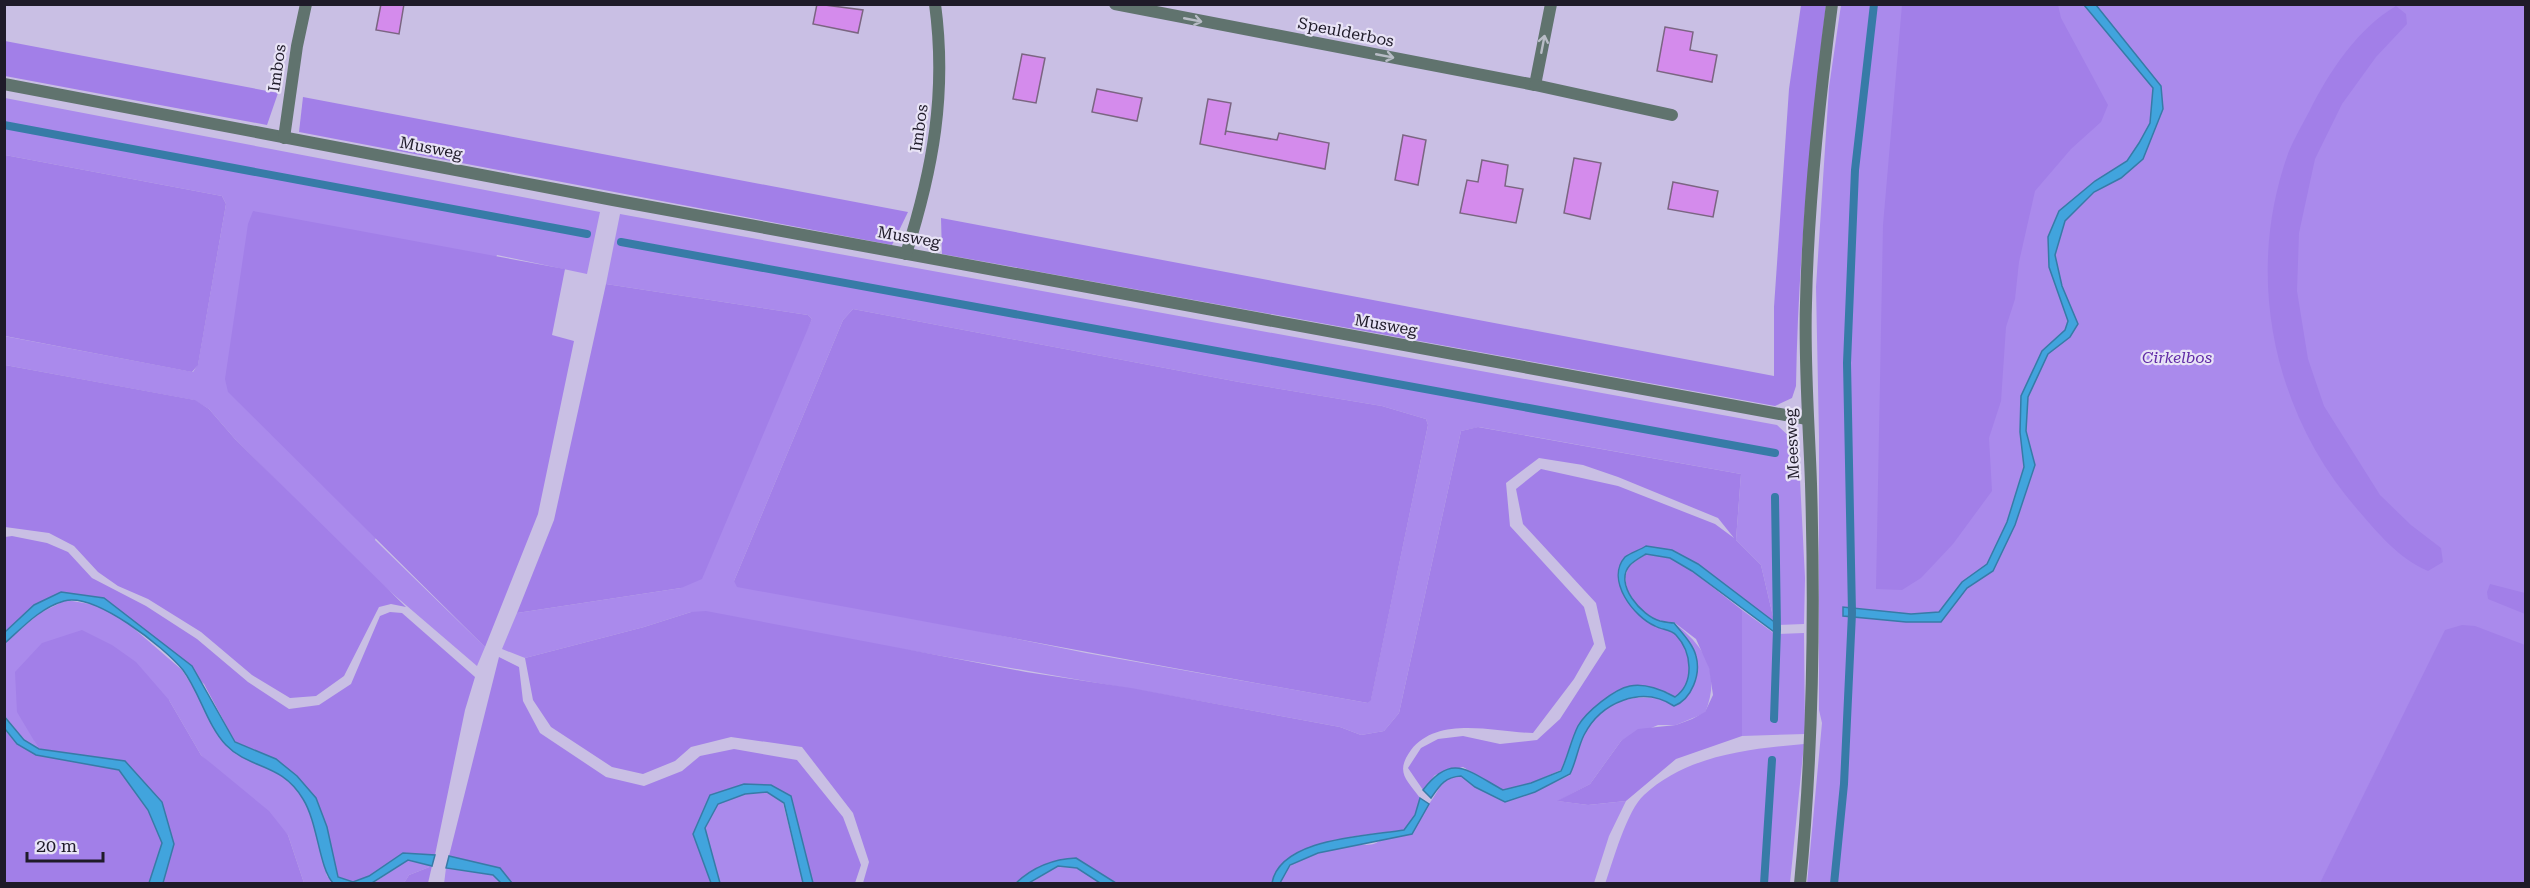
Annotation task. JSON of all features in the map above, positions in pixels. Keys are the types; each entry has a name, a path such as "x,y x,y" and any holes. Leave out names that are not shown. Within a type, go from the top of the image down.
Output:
{"street":[{"name":"Imbos","path":"284,138 297,46 306,4"},
{"name":"Imbos","path":"906,254 926,190 939,99 940,42 935,4"},
{"name":"Speulderbos","path":"1115,4 1535,85 1672,115"},
{"path":"1535,85 1551,4"},
{"name":"Meesweg","path":"1800,884 1812,741 1813,617 1806,304 1809,223 1821,86 1832,4"},
{"name":"Musweg","path":"4,84 906,254 1807,419"}],"green space":[{"name":"Cirkelbos","path":"1841,5 2525,5 2525,883 1807,884 1822,723 1819,710 1819,436 1816,287 1829,87"},
{"path":"5,98 600,212 587,274 497,255 375,540 485,647 477,666 372,576 235,439 209,409 194,400 5,365 4,336 193,372 198,364 226,204 222,196 5,155"},
{"path":"620,214 1777,425 1791,438 1799,460 1805,578 1804,624 1775,625 1761,565 1736,540 1741,474 1479,427 1461,431 1399,713 1384,731 1361,735 1340,727 1259,712 691,612 644,627 525,658 502,649 517,613 681,588 812,319 808,315 606,284","holes":["853,309 1239,382 1382,406 1426,419 1428,425 1371,699 1368,703 1086,653 734,581 843,320"]},
{"path":"66,600 102,606 124,620 182,670 236,754 269,767 289,779 304,799 316,826 327,876 333,883 304,883 288,835 201,755 169,700 34,740 39,749 24,740 5,716 4,643 40,613"},
{"path":"1742,610 1775,634 1804,633 1805,734 1742,736"},
{"path":"1674,623 1695,642 1708,662 1711,686 1710,699 1705,713 1676,725 1658,725 1621,741 1590,784 1558,801 1588,805 1626,801 1609,836 1594,883 1280,884 1283,874 1290,867 1309,855 1333,848 1380,841 1426,807 1442,785 1454,777 1461,776 1475,787 1505,802 1535,792 1570,775 1584,734 1599,714 1618,702 1629,699 1641,697 1665,700 1690,644"},
{"path":"1804,744 1790,883 1605,884 1632,812 1644,795 1661,782 1679,771 1720,756 1762,748"},
{"path":"767,792 783,803 803,883 720,883 705,828 718,804 745,794"},
{"path":"408,860 432,866 409,875 404,883 372,884"},
{"path":"1058,866 1077,868 1100,883 1029,884"},
{"path":"446,868 493,875 501,883 444,884"}],"shaded area":[{"path":"1801,5 1826,5 1806,195 1799,290 1796,386 1792,398 1775,406 942,254 941,218 1774,376 1774,307 1789,89"},
{"path":"1902,5 2058,5 2061,18 2108,105 2101,122 2071,149 2035,191 2019,262 2015,299 2006,327 2001,401 1989,438 1992,491 1953,544 1921,578 1902,590 1876,589 1883,225"},
{"path":"2396,6 2406,14 2407,24 2376,57 2342,104 2315,159 2299,233 2297,291 2308,359 2324,406 2380,495 2411,525 2441,548 2443,562 2428,571 2407,559 2372,527 2328,470 2304,429 2286,385 2274,339 2268,292 2269,245 2276,197 2291,146 2326,81 2346,52 2369,26"},
{"path":"5,41 278,93 267,125 5,76"},
{"path":"303,97 908,212 892,245 299,132"},
{"path":"5,155 222,196 226,204 198,365 192,372 5,336"},
{"path":"253,211 565,269 552,335 574,341 538,514 485,647 228,392 225,379 248,224"},
{"path":"606,284 808,315 812,319 702,579 681,588 517,613 554,520"},
{"path":"853,309 1239,382 1382,406 1426,419 1428,425 1371,700 1368,703 1289,689 737,587 734,581 843,320"},
{"path":"5,365 195,400 209,409 235,439 406,607 391,604 379,607 344,676 316,696 290,698 252,675 201,632 148,599 118,586 98,572 74,546 49,533 5,527"},
{"path":"1478,427 1741,474 1736,540 1761,565 1775,625 1698,564 1672,550 1626,556 1620,572 1624,591 1648,621 1674,633 1685,650 1689,667 1681,691 1675,697 1667,692 1629,686 1599,703 1578,726 1561,770 1531,783 1503,790 1463,767 1435,775 1423,790 1408,768 1421,748 1438,739 1463,736 1500,744 1537,740 1560,719 1606,648 1596,603 1523,524 1516,489 1541,469 1618,486 1715,524 1734,538 1718,518 1583,465 1539,458 1506,483 1510,526 1584,607 1594,644 1574,679 1533,733 1468,728 1436,732 1422,739 1411,750 1404,764 1404,775 1420,798 1415,815 1404,830 1348,837 1308,848 1291,857 1278,869 1272,884 1116,883 1076,858 1025,875 1016,883 863,883 869,862 853,813 802,747 731,737 691,747 675,761 643,774 612,767 551,727 533,700 525,658 644,627 691,612 706,611 1026,672 1131,688 1340,727 1361,735 1384,731 1399,713 1461,431"},
{"path":"12,536 47,543 68,552 92,578 146,606 197,639 248,682 289,709 319,705 351,684 380,616 390,612 402,613 475,677 465,710 435,855 403,853 369,876 353,882 338,877 327,827 316,798 297,776 276,759 235,742 204,684 104,598 61,592 34,605 5,632 5,537"},
{"path":"1646,554 1670,558 1692,571 1742,610 1742,736 1676,759 1626,801 1588,805 1557,801 1590,784 1621,741 1638,729 1676,725 1692,719 1705,712 1713,695 1709,668 1696,639 1675,623 1658,621 1637,607 1627,589 1625,577 1629,566"},
{"path":"2490,584 2525,593 2525,614 2488,599 2487,592"},
{"path":"2462,625 2475,626 2525,645 2525,883 2320,883 2445,630"},
{"path":"82,630 112,645 136,662 169,700 201,755 269,811 288,835 304,883 163,883 174,844 125,761 39,749 17,712 15,672 42,643"},
{"path":"499,657 519,667 523,701 540,733 606,777 644,786 682,771 700,756 734,749 797,760 843,817 861,865 855,883 813,883 791,796 771,785 710,795 693,834 711,883 512,883 500,868 449,856"},
{"path":"4,729 17,744 36,755 119,770 148,810 162,843 149,883 5,883"},
{"path":"432,866 428,883 404,883 409,875"}],"water":[{"path":"2084,5 2096,5 2161,86 2163,109 2143,159 2121,178 2094,192 2065,221 2055,255 2062,286 2078,324 2070,337 2048,354 2028,397 2026,431 2035,465 2015,525 1993,571 1967,588 1941,622 1906,622 1843,616 1843,607 1911,614 1939,612 1962,582 1987,564 2007,522 2024,467 2020,432 2021,396 2042,351 2065,330 2068,321 2049,267 2048,237 2059,211 2095,181 2127,161 2150,123 2153,88"},
{"path":"1646,546 1672,550 1698,564 1777,624 1777,634 1692,571 1670,558 1646,554 1630,565 1625,581 1627,590 1645,613 1660,621 1674,623 1692,647 1696,656 1697,670 1694,685 1686,698 1674,706 1662,700 1636,697 1612,706 1591,723 1584,735 1570,774 1535,792 1505,802 1475,787 1461,776 1443,783 1431,798 1423,790 1433,778 1452,768 1470,772 1503,790 1531,783 1561,771 1578,726 1587,714 1609,696 1636,685 1654,688 1675,697 1681,691 1686,684 1689,667 1681,642 1674,633 1657,627 1639,615 1620,587 1618,576 1625,557"},
{"path":"61,592 104,598 192,666 235,742 276,759 297,776 316,798 327,827 338,877 353,882 369,876 403,853 435,855 432,866 408,860 372,883 333,883 328,876 308,809 294,787 285,778 245,759 226,745 219,737 183,670 161,648 110,613 77,600 64,601 47,608 5,643 5,632 34,605"},
{"path":"4,716 24,740 39,749 125,761 162,802 174,844 163,883 149,883 162,843 148,810 119,770 36,755 17,744 5,729"},
{"path":"744,784 771,785 791,796 813,883 803,883 784,803 767,792 745,794 718,804 705,828 720,883 711,883 693,834 710,795"},
{"path":"1420,798 1429,804 1412,834 1318,853 1290,865 1280,883 1272,883 1278,868 1291,857 1308,848 1348,838 1404,830 1415,815"},
{"path":"449,856 500,868 512,883 501,883 493,875 446,868"},
{"path":"1076,858 1116,883 1100,883 1077,868 1058,866 1029,883 1016,883 1029,872 1044,865"}],"building":[{"path":"381,4 404,4 399,34 376,30"},
{"path":"817,4 863,10 858,33 813,24"},
{"path":"1665,27 1693,32 1690,50 1717,55 1712,82 1657,71"},
{"path":"1022,54 1045,58 1036,103 1013,99"},
{"path":"1097,89 1142,98 1137,121 1092,112"},
{"path":"1208,99 1231,103 1225,135 1226,131 1277,140 1279,133 1329,143 1325,169 1200,144"},
{"path":"1403,135 1426,140 1418,185 1395,180"},
{"path":"1574,158 1601,163 1590,219 1564,213"},
{"path":"1482,160 1508,165 1505,186 1523,189 1516,223 1460,213 1467,180 1478,182"},
{"path":"1673,182 1718,191 1713,217 1668,209"}],"waterway":[{"path":"1834,884 1844,784 1852,613 1847,363 1855,170 1874,4"},
{"path":"4,125 587,234"},
{"path":"621,242 1775,453"},
{"path":"1774,719 1777,629 1775,497"},
{"path":"1764,884 1772,760"}]}
